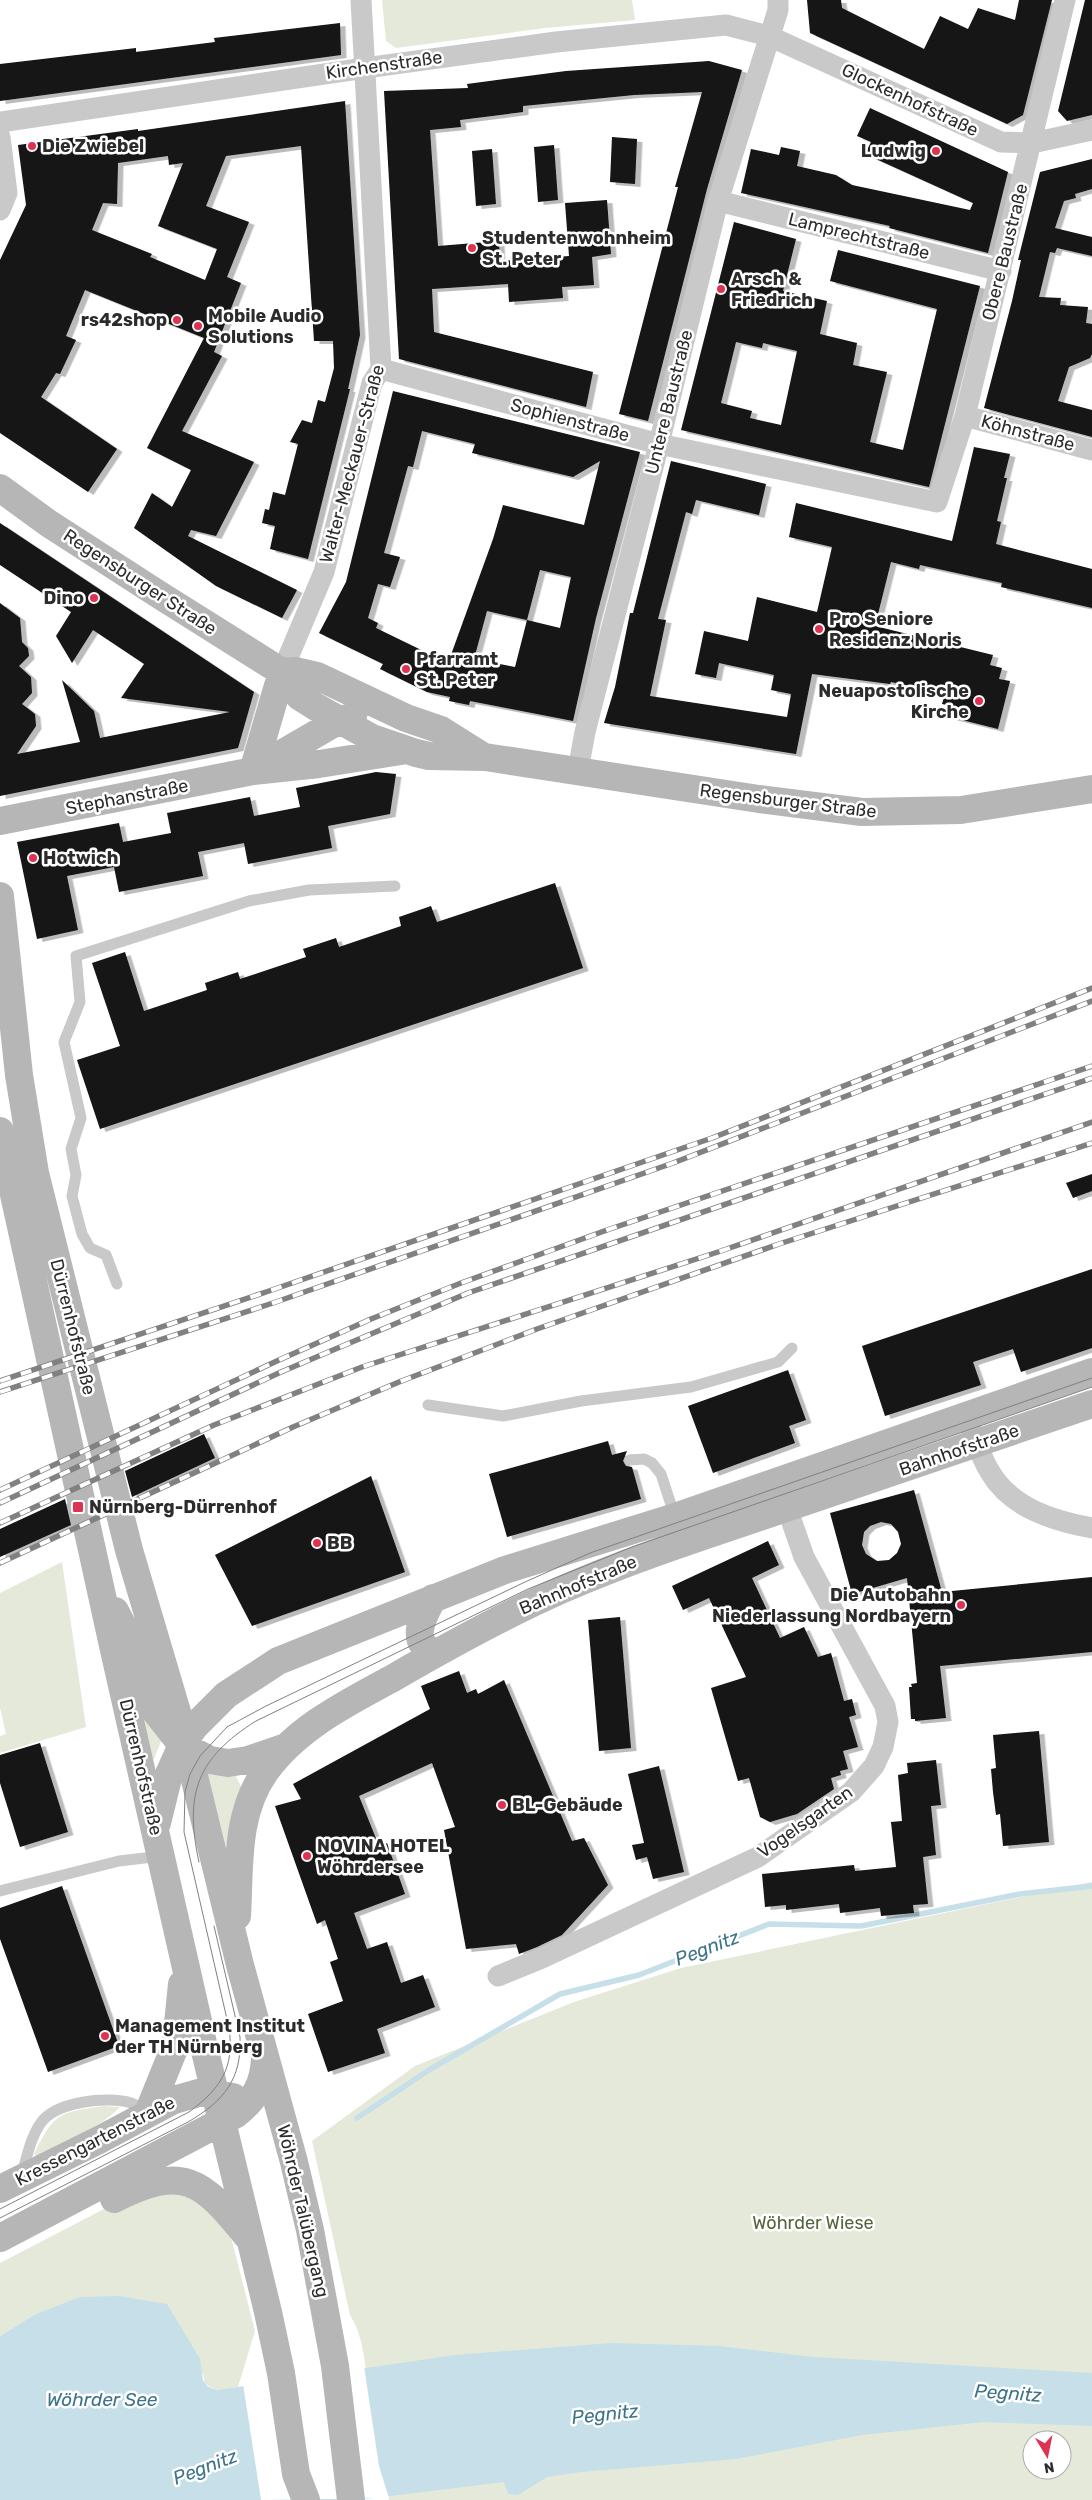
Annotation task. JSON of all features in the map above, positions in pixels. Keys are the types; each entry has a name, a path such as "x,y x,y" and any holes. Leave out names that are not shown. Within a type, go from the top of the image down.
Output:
{"main road":[{"name":"Regensburger Straße","path":"0,488 13,508 158,594 282,672 300,697 338,721 372,738 407,750 429,756 485,757 768,800 862,812 961,810 1092,790"},
{"name":"Regensburger Straße","path":"282,672 295,671 317,676 406,718 441,730 485,757"},
{"path":"253,771 282,672"},
{"name":"Regensburger Straße","path":"338,721 358,715 382,722 406,718"},
{"name":"Stephanstraße","path":"253,771 338,721"},
{"name":"Stephanstraße","path":"0,821 253,771 319,764 407,750"},
{"name":"Dürrenhofstraße","path":"0,896 20,1083 35,1173 131,1558 185,1745 265,2056"},
{"name":"Dürrenhofstraße","path":"0,1131 97,1576 184,1958 224,2121"},
{"name":"Bahnhofstraße","path":"156,1829 169,1774 185,1745 212,1707 234,1688 260,1671 319,1643 527,1563 675,1517 1092,1372"},
{"name":"Bahnhofstraße","path":"235,1945 239,1847 243,1820 260,1781 287,1747 310,1728 341,1707 434,1654 509,1615 578,1583 787,1508 1092,1404"},
{"name":"Dürrenhofstraße","path":"97,1576 134,1646 156,1712 185,1745 210,1760 228,1763 248,1760 287,1747"},
{"path":"433,1598 421,1620 418,1633 423,1645 434,1654"},
{"name":"Dürrenhofstraße","path":"148,2112 176,2044 184,1958"},
{"path":"10,2233 224,2121 249,2104 262,2079 265,2056"},
{"name":"Wöhrder Talübergang","path":"265,2056 286,2128 312,2240 335,2366 350,2487 358,2500"},
{"name":"Kressengartenstraße","path":"11,2184 182,2096 202,2092 229,2095 249,2104 286,2128"},
{"path":"224,2121 281,2373 294,2487 306,2500"},
{"path":"10,2233 79,2217 144,2185 173,2180 197,2185 208,2192 250,2239"}],"street":[{"name":"Walter-Meckauer-Straße","path":"282,672 324,572 372,383 381,369 361,0"},
{"path":"769,36 778,10 778,0"},
{"name":"Obere Baustraße","path":"937,502 965,416 1065,0"},
{"name":"Kirchenstraße","path":"0,122 556,42 726,25 769,36"},
{"name":"Glockenhofstraße","path":"769,36 1001,142 1032,143 1092,130"},
{"name":"Untere Baustraße","path":"578,770 585,732 659,444 718,201 769,36"},
{"path":"0,137 8,193 0,210"},
{"name":"Lamprechtstraße","path":"718,201 1001,271"},
{"name":"Sophienstraße","path":"381,369 659,444 937,502"},
{"name":"Köhnstraße","path":"965,416 1092,450"},
{"path":"965,1415 976,1444 995,1480 1014,1499 1042,1514 1092,1528"},
{"name":"Vogelsgarten","path":"498,1976 542,1958 758,1857 851,1792 874,1766 883,1747 888,1722 885,1706 804,1557 787,1508"}],"lane":[{"path":"117,1284 106,1255 90,1248 82,1234 72,1196 76,1175 72,1149 81,1118 64,1042 80,1002 76,956 249,901 309,890 395,886"},
{"path":"428,1405 502,1416 581,1401 690,1387 778,1362 792,1348"},
{"path":"630,1460 644,1459 658,1469 675,1517"},
{"path":"0,1891 119,1861 162,1856"},
{"path":"11,2184 41,2122 50,2114 73,2104 112,2100 132,2103 148,2112"}],"green space":[{"path":"382,0 632,0 635,20 545,28 396,48 386,41"},
{"path":"62,1562 86,1727 0,1753 0,1736 6,1734 0,1708 0,1593"},
{"path":"143,1714 162,1739 154,1759 151,1759 140,1715"},
{"path":"208,1772 235,1774 243,1791 227,1858 206,1776"},
{"name":"Wöhrder Wiese","path":"1092,1882 1092,2500 389,2500 377,2455 362,2345 350,2315 312,2141 415,2066 574,2002 681,1968"},
{"path":"103,2106 120,2107 80,2135 36,2156 34,2154 47,2130 59,2117 66,2113"},
{"path":"157,2189 195,2195 228,2231 255,2331 238,2387 217,2390 205,2384 203,2374 34,2315 0,2336 0,2263 133,2194"}],"water":[{"name":"Wöhrder See","path":"119,2296 167,2304 200,2359 203,2380 207,2386 217,2390 455,2355 612,2343 719,2346 813,2357 1092,2373 1092,2426 984,2422 862,2435 736,2459 581,2472 547,2477 518,2495 508,2494 504,2482 358,2500 0,2500 0,2336 34,2315 80,2297"}],"pier":[{"path":"364,2366 379,2466 389,2498 261,2500 243,2384"}],"building":[{"path":"807,0 841,0 842,8 924,49 940,16 968,29 978,8 1015,20 1019,0 1052,0 1023,115 1007,124 810,33"},
{"path":"1085,0 1092,0 1092,115 1067,121 1058,111"},
{"path":"340,23 341,55 0,101 0,64 136,48 136,52 215,42 214,38"},
{"path":"709,61 742,70 707,189 648,421 619,414 678,187 675,187 702,92 634,95 523,106 523,112 460,120 461,127 430,130 438,246 499,241 500,261 569,256 565,203 607,200 611,254 592,257 594,285 562,287 563,298 509,302 508,284 432,289 434,332 593,372 586,407 399,359 384,91 468,88 467,84 566,71"},
{"path":"345,101 360,335 348,389 350,389 308,559 270,549 275,526 262,523 265,509 269,510 273,492 285,495 298,444 290,442 302,420 312,423 318,400 325,402 334,368 333,341 314,341 301,146 226,156 206,206 249,222 227,277 241,283 214,352 222,356 182,431 254,462 216,536 191,530 188,536 297,590 282,618 216,586 134,528 152,493 172,507 191,470 147,448 204,338 85,290 66,336 76,340 60,374 56,373 41,397 117,449 88,492 0,433 0,260 26,205 18,145 138,129 138,131","holes":["168,156 169,165 183,163 158,226 217,249 205,280 150,257 152,254 92,230 103,203 117,204 118,163"]},
{"path":"870,108 1008,172 988,253 889,228 890,226 741,193 751,149 779,155 781,147 800,151 797,166 836,175 852,185 970,210 973,203 865,154 871,142 857,136"},
{"path":"612,137 637,139 635,184 610,182"},
{"path":"554,145 558,200 538,202 534,147"},
{"path":"492,149 496,204 476,206 472,151"},
{"path":"1092,159 1092,189 1075,194 1076,198 1064,201 1055,228 1092,237 1092,256 1057,248 1055,253 1050,252 1039,297 1061,298 1060,305 1088,307 1086,323 1092,324 1092,354 1090,358 1069,367 1058,401 1092,410 1092,437 984,408 1012,301 1021,260 1018,260 1040,172"},
{"path":"734,222 796,239 783,291 827,301 820,334 857,343 853,365 887,372 870,442 903,450 937,309 830,281 838,250 980,286 929,487 681,430","holes":["736,342 762,348 763,343 797,351 781,425 750,418 752,411 721,403"]},
{"path":"393,391 640,452 596,618 573,721 470,701 469,705 449,701 450,697 427,692 380,669 383,664 319,633 346,582","holes":["422,431 475,444 472,453 573,477 600,461 584,525 503,505 493,539 448,663 376,628 378,623 368,618 378,584 390,587 400,557 384,553 408,466 413,467","540,570 571,577 560,628 527,620","487,611 527,620 515,667 474,659"]},
{"path":"974,447 1010,454 1004,478 1007,478 997,521 1001,522 996,544 1092,569 1092,608 1001,587 1002,583 920,565 919,569 891,562 875,626 993,655 990,665 1002,668 999,679 1010,681 998,729 950,717 952,706 942,704 945,694 891,682 890,684 812,674 796,754 604,723 615,687 630,613 633,613 671,461 766,484 759,515 696,500 692,514 686,512 658,619 666,620 650,696 787,717 791,694 771,690 774,675 719,663 716,678 695,674 704,631 748,641 757,597 817,612 832,547 789,537 796,503 952,541"},
{"path":"0,523 254,692 238,748 0,796 0,603 20,618 22,642 28,648 29,656 19,666 31,677 32,693 22,704 35,714 36,726 17,754 80,742 62,680 94,711 100,738 230,712 121,698 144,664 93,630 72,663 56,636 71,612 0,565"},
{"path":"376,772 396,774 390,814 328,826 332,848 248,864 244,843 198,852 203,876 119,892 114,867 67,876 78,930 37,939 17,842 119,823 123,842 171,833 167,813 250,797 254,816 300,807 296,788"},
{"path":"555,883 583,968 100,1129 77,1060 120,1046 92,963 125,952 144,1011 207,990 205,983 238,972 240,979 306,957 303,949 336,938 339,947 401,926 399,917 431,906 437,922"},
{"path":"1092,1174 1092,1191 1073,1198 1066,1183"},
{"path":"1092,1269 1092,1348 1021,1372 1013,1349 973,1362 981,1385 885,1416 862,1346"},
{"path":"788,1370 806,1420 789,1426 795,1443 713,1473 688,1406"},
{"path":"204,1434 215,1458 132,1497 125,1471"},
{"path":"608,1441 612,1455 627,1451 623,1461 626,1466 632,1467 641,1499 507,1537 489,1474"},
{"name":"BB","path":"371,1476 405,1572 252,1626 215,1555"},
{"path":"914,1490 942,1592 1092,1577 1092,1652 940,1666 946,1718 915,1721 915,1719 911,1719 909,1687 912,1687 911,1684 917,1683 907,1578 852,1594 830,1513","holes":["881,1522 891,1524 898,1532 901,1544 897,1553 889,1560 877,1561 866,1554 862,1545 864,1532 870,1526"]},
{"path":"65,1499 71,1525 0,1557 0,1529"},
{"path":"768,1541 779,1565 752,1578 780,1638 804,1627 818,1657 831,1653 844,1701 852,1699 856,1715 849,1717 858,1747 843,1751 848,1769 840,1771 841,1775 831,1778 834,1789 797,1814 770,1822 760,1817 749,1778 738,1781 711,1688 746,1677 709,1598 683,1610 672,1586"},
{"path":"620,1617 631,1748 599,1751 588,1620"},
{"path":"459,1671 467,1693 476,1689 478,1694 504,1680 572,1841 584,1838 608,1885 562,1935 537,1947 519,1954 516,1944 466,1949 444,1830 455,1827 432,1763 359,1796 379,1846 387,1843 405,1894 354,1913 367,1949 387,1942 401,1983 423,1975 435,2007 377,2029 385,2053 328,2072 308,2014 343,2001 330,1962 338,1959 325,1920 317,1924 275,1806 301,1799 293,1784 430,1709 421,1686"},
{"path":"1039,1731 1049,1842 1003,1846 1000,1814 996,1815 993,1792 991,1769 996,1768 993,1735"},
{"path":"40,1743 68,1832 20,1847 0,1783 0,1755"},
{"path":"936,1760 941,1805 931,1806 936,1855 923,1857 928,1904 913,1905 914,1913 881,1916 880,1908 840,1913 839,1904 786,1910 786,1905 765,1907 762,1874 854,1865 855,1871 896,1867 891,1822 902,1821 898,1775 908,1773 907,1763"},
{"path":"659,1766 684,1872 653,1879 647,1857 636,1860 632,1845 644,1843 628,1774"},
{"path":"62,1886 119,2046 48,2072 0,1939 0,1908"}],"waterway":[{"name":"Pegnitz","path":"357,2118 429,2070 560,1994 639,1975 769,1924 861,1926 1020,1894 1092,1886"}],"tram line":[{"path":"0,2209 189,2112 209,2095 223,2076 230,2055 229,2028 184,1832 185,1792 190,1774 200,1756 227,1727 266,1706 525,1582 590,1553 1092,1378"},
{"path":"199,1862 193,1816 195,1797 200,1780 208,1764 220,1749 256,1721 528,1589 632,1547 1092,1387"},
{"path":"0,2218 188,2122 212,2106 221,2097 234,2077 238,2065 240,2037 214,1926"}],"railway":[{"path":"0,1381 269,1291 712,1138 1092,988"},
{"path":"0,1392 273,1303 673,1163 1092,1001"},
{"path":"0,1490 279,1360 371,1319 461,1283 607,1230 1092,1066"},
{"path":"0,1503 281,1372 468,1293 1092,1078"},
{"path":"0,1523 214,1425 362,1367 718,1252 1092,1122"},
{"path":"0,1563 293,1427 399,1382 537,1329 779,1244 1092,1143"}],"place":[{"name":"Die Zwiebel","path":"32,146"},
{"name":"Ludwig","path":"936,151"},
{"name":"Studentenwohnheim St. Peter","path":"472,248"},
{"name":"Arsch & Friedrich","path":"721,289"},
{"name":"rs42shop","path":"177,320"},
{"name":"Mobile Audio Solutions","path":"198,326"},
{"name":"Dino","path":"94,598"},
{"name":"Pro Seniore Residenz Noris","path":"819,629"},
{"name":"Pfarramt St. Peter","path":"406,669"},
{"name":"Neuapostolische Kirche","path":"979,701"},
{"name":"Hotwich","path":"33,858"},
{"name":"Nürnberg-Dürrenhof","path":"78,1507"},
{"name":"BB","path":"317,1543"},
{"name":"Die Autobahn Niederlassung Nordbayern","path":"961,1605"},
{"name":"BL-Gebäude","path":"502,1805"},
{"name":"NOVINA HOTEL Wöhrdersee","path":"307,1856"},
{"name":"Management Institut der TH Nürnberg","path":"105,2036"}]}
